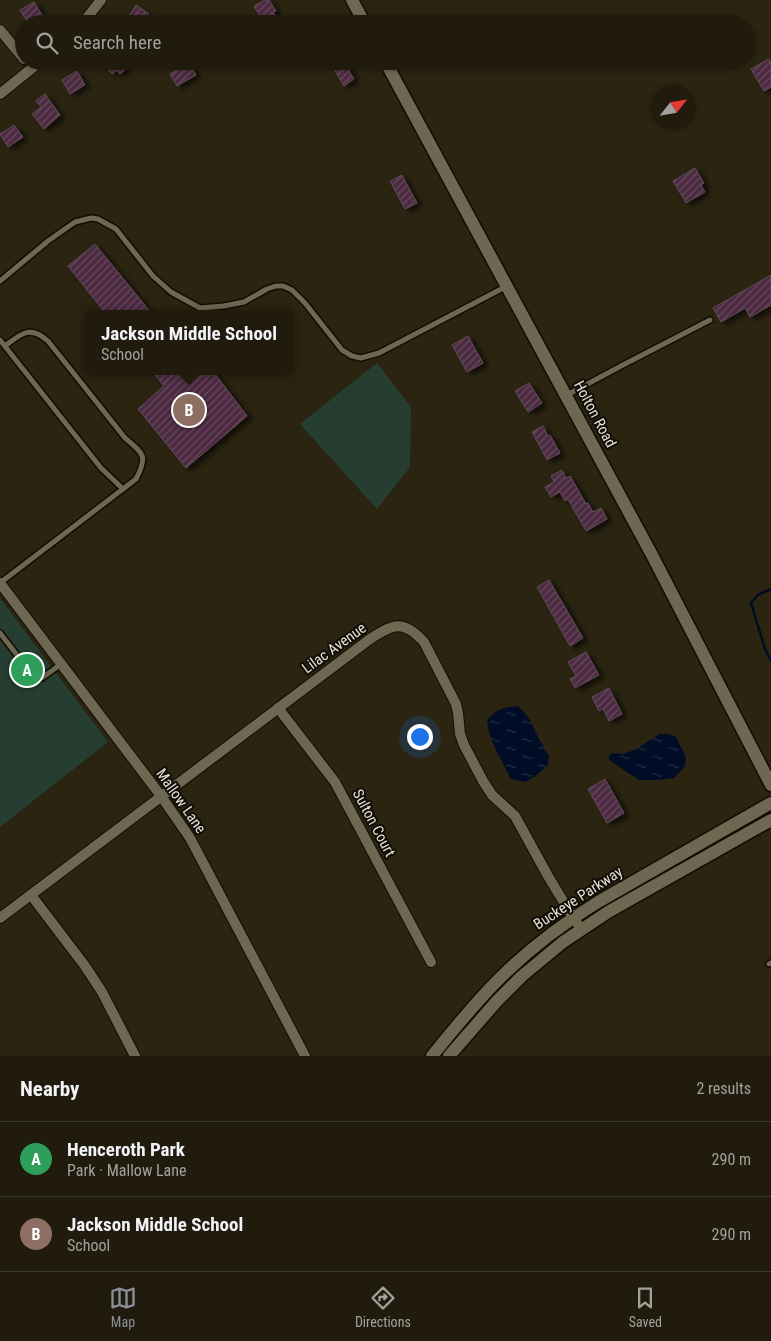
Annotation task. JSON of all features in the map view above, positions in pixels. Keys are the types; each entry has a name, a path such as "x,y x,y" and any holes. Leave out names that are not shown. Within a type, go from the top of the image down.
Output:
{"street":[{"path":"89,15 101,0"},
{"path":"352,0 360,15"},
{"path":"0,30 15,48"},
{"path":"0,94 21,70"},
{"name":"Holton Road","path":"390,70 652,555 771,785"},
{"name":"Mallow Lane","path":"0,583 161,796 190,838 306,1056"},
{"name":"Lilac Avenue","path":"0,918 370,639 386,628 402,626 410,629 424,642 452,696 458,713 460,734 464,745 483,781 492,795 515,816 548,876 581,929"},
{"name":"Sulton Court","path":"278,708 335,782 431,962"},
{"name":"Buckeye Parkway","path":"432,1056 499,978 536,946 573,918 771,803"},
{"name":"Buckeye Parkway","path":"449,1056 486,1013 522,976 563,942 624,903 771,820"},
{"path":"31,895 85,966 102,992 135,1056"}],"lane":[{"path":"0,281 48,241 75,222 91,218 98,219 116,229 154,276 171,292 200,308 244,302 267,289 283,286 292,290 305,303 342,350 352,356 361,358 379,353 507,286"},
{"path":"566,396 710,320"},
{"path":"0,583 136,479 143,465 141,451 125,438 48,341 39,333 27,332 17,336 5,346"},
{"path":"0,340 100,468 123,488"},
{"path":"0,633 34,678 42,678 61,663"}],"green space":[{"path":"377,363 411,407 410,467 377,509 300,424"},
{"path":"0,598 108,742 0,827"}],"water":[{"path":"518,706 529,718 549,756 548,765 537,775 525,782 511,779 493,744 487,721 501,709"},
{"path":"660,734 669,734 676,737 686,757 685,766 674,778 639,780 609,760 609,756 612,753 623,754 634,750"}],"building":[{"path":"269,0 276,11 273,12 275,15 259,15 254,6"},
{"path":"34,2 42,15 23,15 20,10"},
{"path":"136,5 149,14 148,15 130,15"},
{"path":"769,59 771,63 771,87 764,91 752,70 756,70 756,66"},
{"path":"109,70 117,70 112,74"},
{"path":"177,70 193,70 196,75 177,86 170,74"},
{"path":"334,70 348,70 354,79 344,86"},
{"path":"77,71 85,85 70,94 62,80"},
{"path":"45,94 60,115 44,129 32,114 41,107 36,101"},
{"path":"14,125 23,137 8,147 0,134"},
{"path":"695,168 704,183 701,185 705,192 686,203 673,181"},
{"path":"402,175 417,203 405,209 390,181"},
{"path":"95,244 149,310 103,310 68,266"},
{"path":"771,275 771,305 750,317 745,308 721,322 713,308"},
{"path":"468,336 483,363 467,372 452,345"},
{"path":"155,375 216,375 247,416 186,468 138,409 164,386"},
{"path":"529,383 542,403 528,412 515,391"},
{"path":"543,426 560,453 547,460 532,432"},
{"path":"562,470 566,478 570,476 586,504 588,503 593,512 601,508 607,519 586,531 568,499 565,501 560,492 551,497 545,487 554,482 551,476"},
{"path":"549,580 583,638 570,646 537,587"},
{"path":"586,652 599,675 575,688 570,679 576,676 568,662"},
{"path":"609,688 622,714 609,721 603,709 599,711 592,697"},
{"path":"605,779 624,813 607,823 588,789"}],"waterway":[{"path":"771,589 758,595 751,603 765,649 771,661"}],"place":[{"name":"Jackson Middle School","path":"189,410"},
{"name":"Henceroth Park","path":"27,670"}]}
